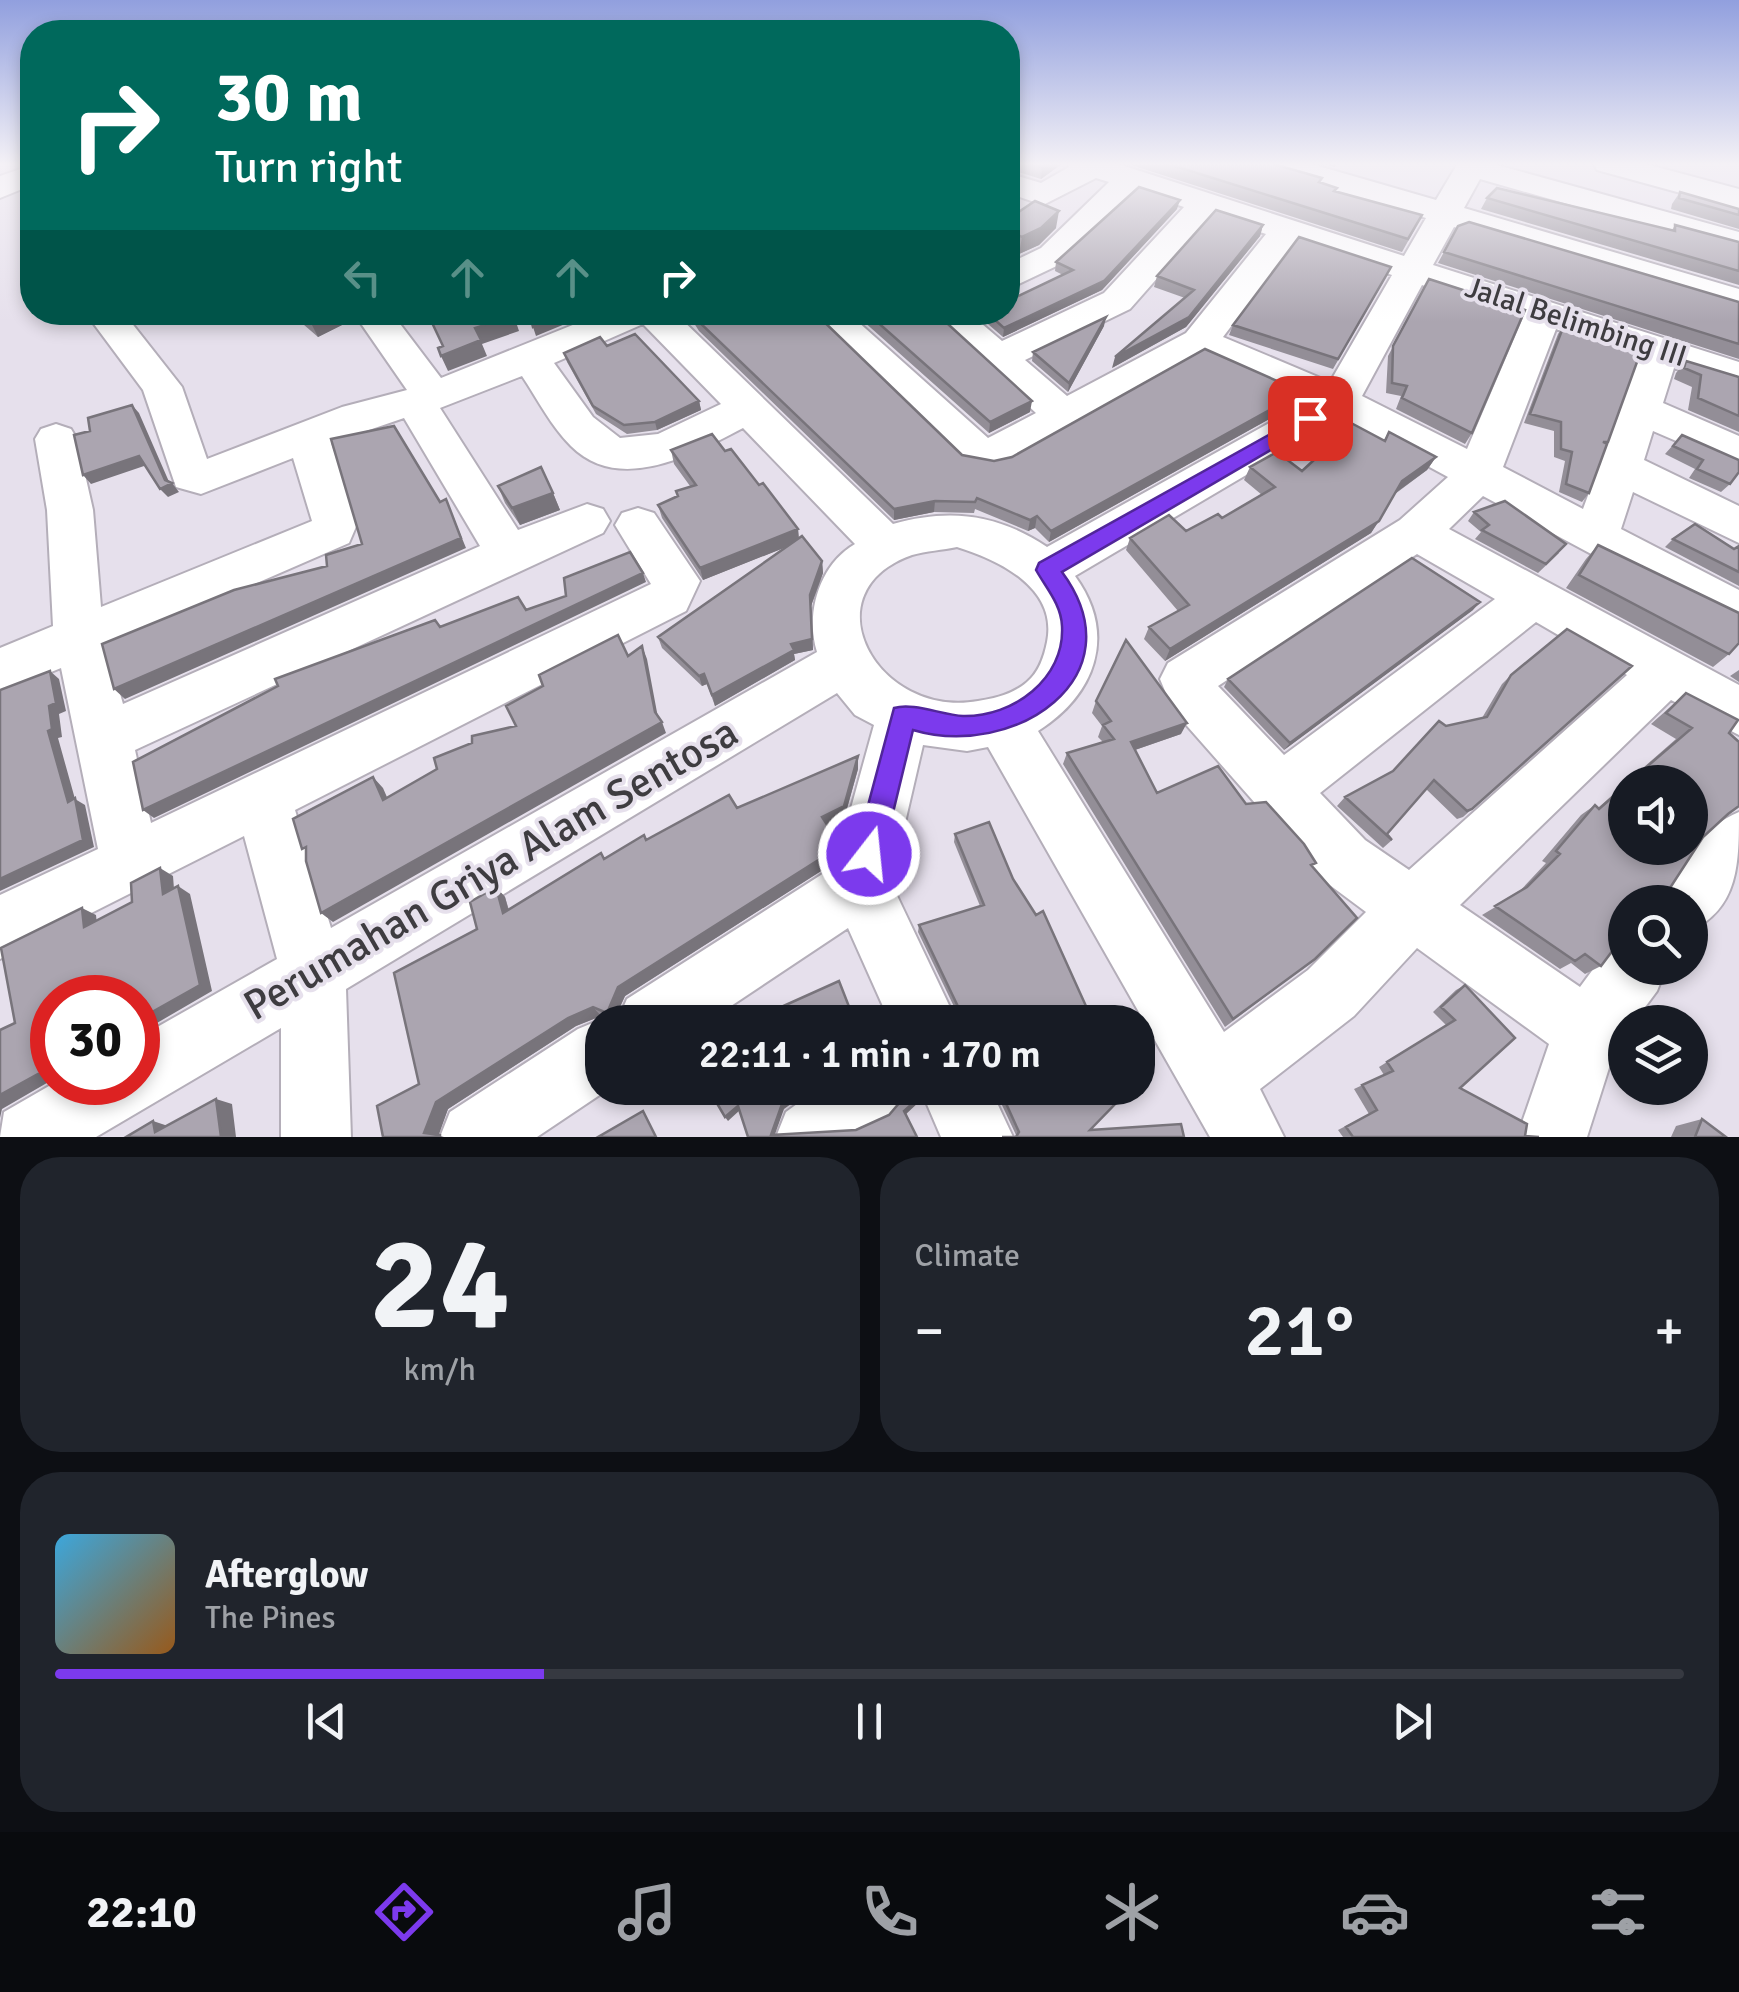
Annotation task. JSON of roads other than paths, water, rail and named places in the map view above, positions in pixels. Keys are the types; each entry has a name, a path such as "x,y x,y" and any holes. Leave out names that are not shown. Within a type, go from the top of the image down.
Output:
{"street":[{"path":"1020,272 1053,255 1074,216"},
{"path":"999,357 1117,301 1194,216"},
{"name":"Jalal Belimbing III","path":"1245,216 1739,376"},
{"path":"1047,570 1339,402 1443,216"},
{"path":"1451,216 1739,301"},
{"path":"1647,216 1739,243"},
{"path":"838,325 982,454 992,454 1200,341 1287,230"},
{"path":"1544,310 1478,475 1416,532 1186,680 1192,694 1344,860 1587,1031"},
{"path":"112,325 162,387 192,477 206,477 308,436 424,398 608,325"},
{"path":"379,325 424,398 508,553"},
{"path":"665,325 884,545"},
{"path":"961,325 1066,417"},
{"path":"1200,341 1339,402 1596,534 1739,613"},
{"path":"1596,534 1643,410 1661,350"},
{"path":"530,359 591,440 618,454 648,452 748,408"},
{"path":"1643,410 1739,453"},
{"path":"0,670 332,531 336,522 308,436"},
{"path":"56,440 70,510 79,638 105,738 130,864"},
{"path":"1622,468 1739,526"},
{"path":"0,928 262,795 669,597 676,581 612,523 508,553 105,738"},
{"path":"931,531 982,534 1017,548 1047,570 1065,595 1074,624 1072,654 1059,682 1047,694 1002,721 969,728 936,726 903,716 878,702 843,662 833,617 838,595 865,558 884,545 931,531"},
{"path":"1416,532 1739,712"},
{"path":"1281,790 1532,597"},
{"name":"Perumahan Griya Alam Sentosa","path":"160,1062 843,662"},
{"path":"1214,1081 1330,993 1412,909 1665,672"},
{"path":"903,716 860,885 916,1005"},
{"path":"1002,721 1250,1137"},
{"path":"262,795 313,975 316,1137"},
{"path":"1701,885 1739,840"},
{"path":"676,1005 860,885"},
{"path":"1552,1137 1587,1031 1621,985"},
{"path":"475,1137 585,1064"},
{"path":"29,1137 84,1105"},
{"path":"811,1137 853,1105"},
{"path":"962,1105 978,1137"}]}
